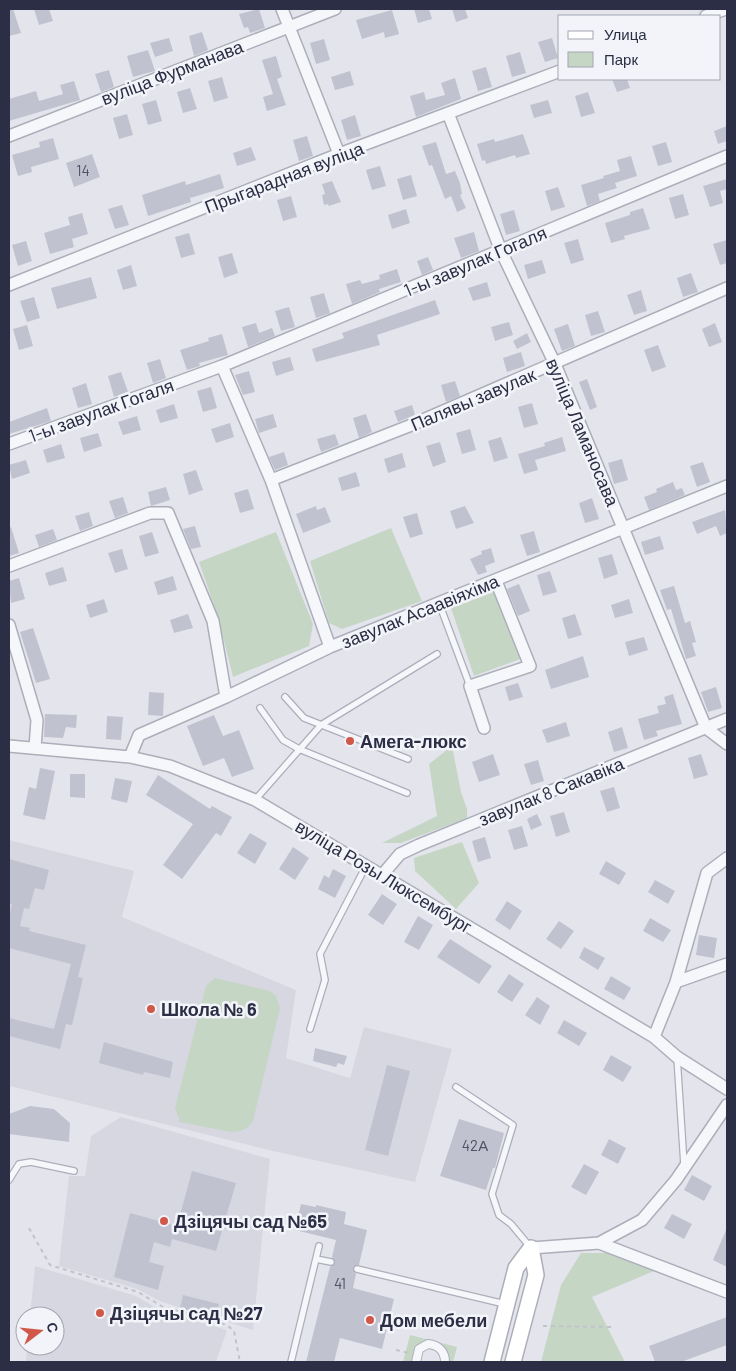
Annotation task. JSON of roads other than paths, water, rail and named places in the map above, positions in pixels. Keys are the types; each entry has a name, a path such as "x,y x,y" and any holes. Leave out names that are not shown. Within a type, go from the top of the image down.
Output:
{"main road":[{"path":"492,1362 516,1268 531,1248"},
{"path":"513,1362 536,1275 531,1248"}],"street":[{"path":"282,9 339,154"},
{"name":"вуліца Фурманава","path":"9,136 335,9"},
{"path":"709,15 726,9"},
{"name":"Прыгарадная вуліца","path":"9,286 339,154 558,72"},
{"name":"вуліца Ламаносава","path":"448,113 501,250 554,364 625,529 706,728"},
{"name":"1-ы завулак Гогаля","path":"9,444 222,366 727,156"},
{"name":"Палявы завулак","path":"271,480 409,426 727,288"},
{"path":"222,366 271,480 330,647"},
{"name":"завулак Асаавіяхіма","path":"130,757 139,735 226,697 330,647 625,529 727,486"},
{"path":"9,566 150,512 168,513 213,621 226,697"},
{"path":"484,728 470,686 530,666 496,581"},
{"path":"9,625 37,720 35,748"},
{"name":"завулак 8 Сакавіка","path":"383,874 400,854 419,845 727,719"},
{"path":"706,728 727,744"},
{"name":"вуліца Розы Люксембург","path":"9,746 130,757 170,766 255,800 367,864 654,1037 677,1057 727,1089"},
{"path":"654,1037 676,982 707,873 727,858"},
{"path":"676,982 727,964"},
{"path":"531,1248 599,1242 642,1220 684,1167 727,1105"},
{"path":"599,1242 727,1292"},
{"path":"416,1358 423,1345 434,1344 443,1352 445,1362"}],"lane":[{"path":"439,603 470,686"},
{"path":"255,800 322,725 437,654"},
{"path":"285,697 304,718 408,759"},
{"path":"260,708 283,740 300,749 407,793"},
{"path":"310,1028 324,980 320,954 367,864"},
{"path":"677,1057 684,1167"},
{"path":"456,1086 513,1125 492,1194 499,1215 511,1224 531,1248"},
{"path":"9,1180 19,1164 31,1162 74,1171"},
{"path":"290,1362 319,1246"},
{"path":"316,1259 331,1262"},
{"path":"357,1269 507,1305"}],"place":[{"name":"Амега-люкс","path":"350,741"},
{"name":"Школа № 6","path":"151,1009"},
{"name":"Дзіцячы сад №65","path":"164,1221"},
{"name":"Дзіцячы сад №27","path":"100,1313"},
{"name":"Дом мебели","path":"370,1320"}]}
